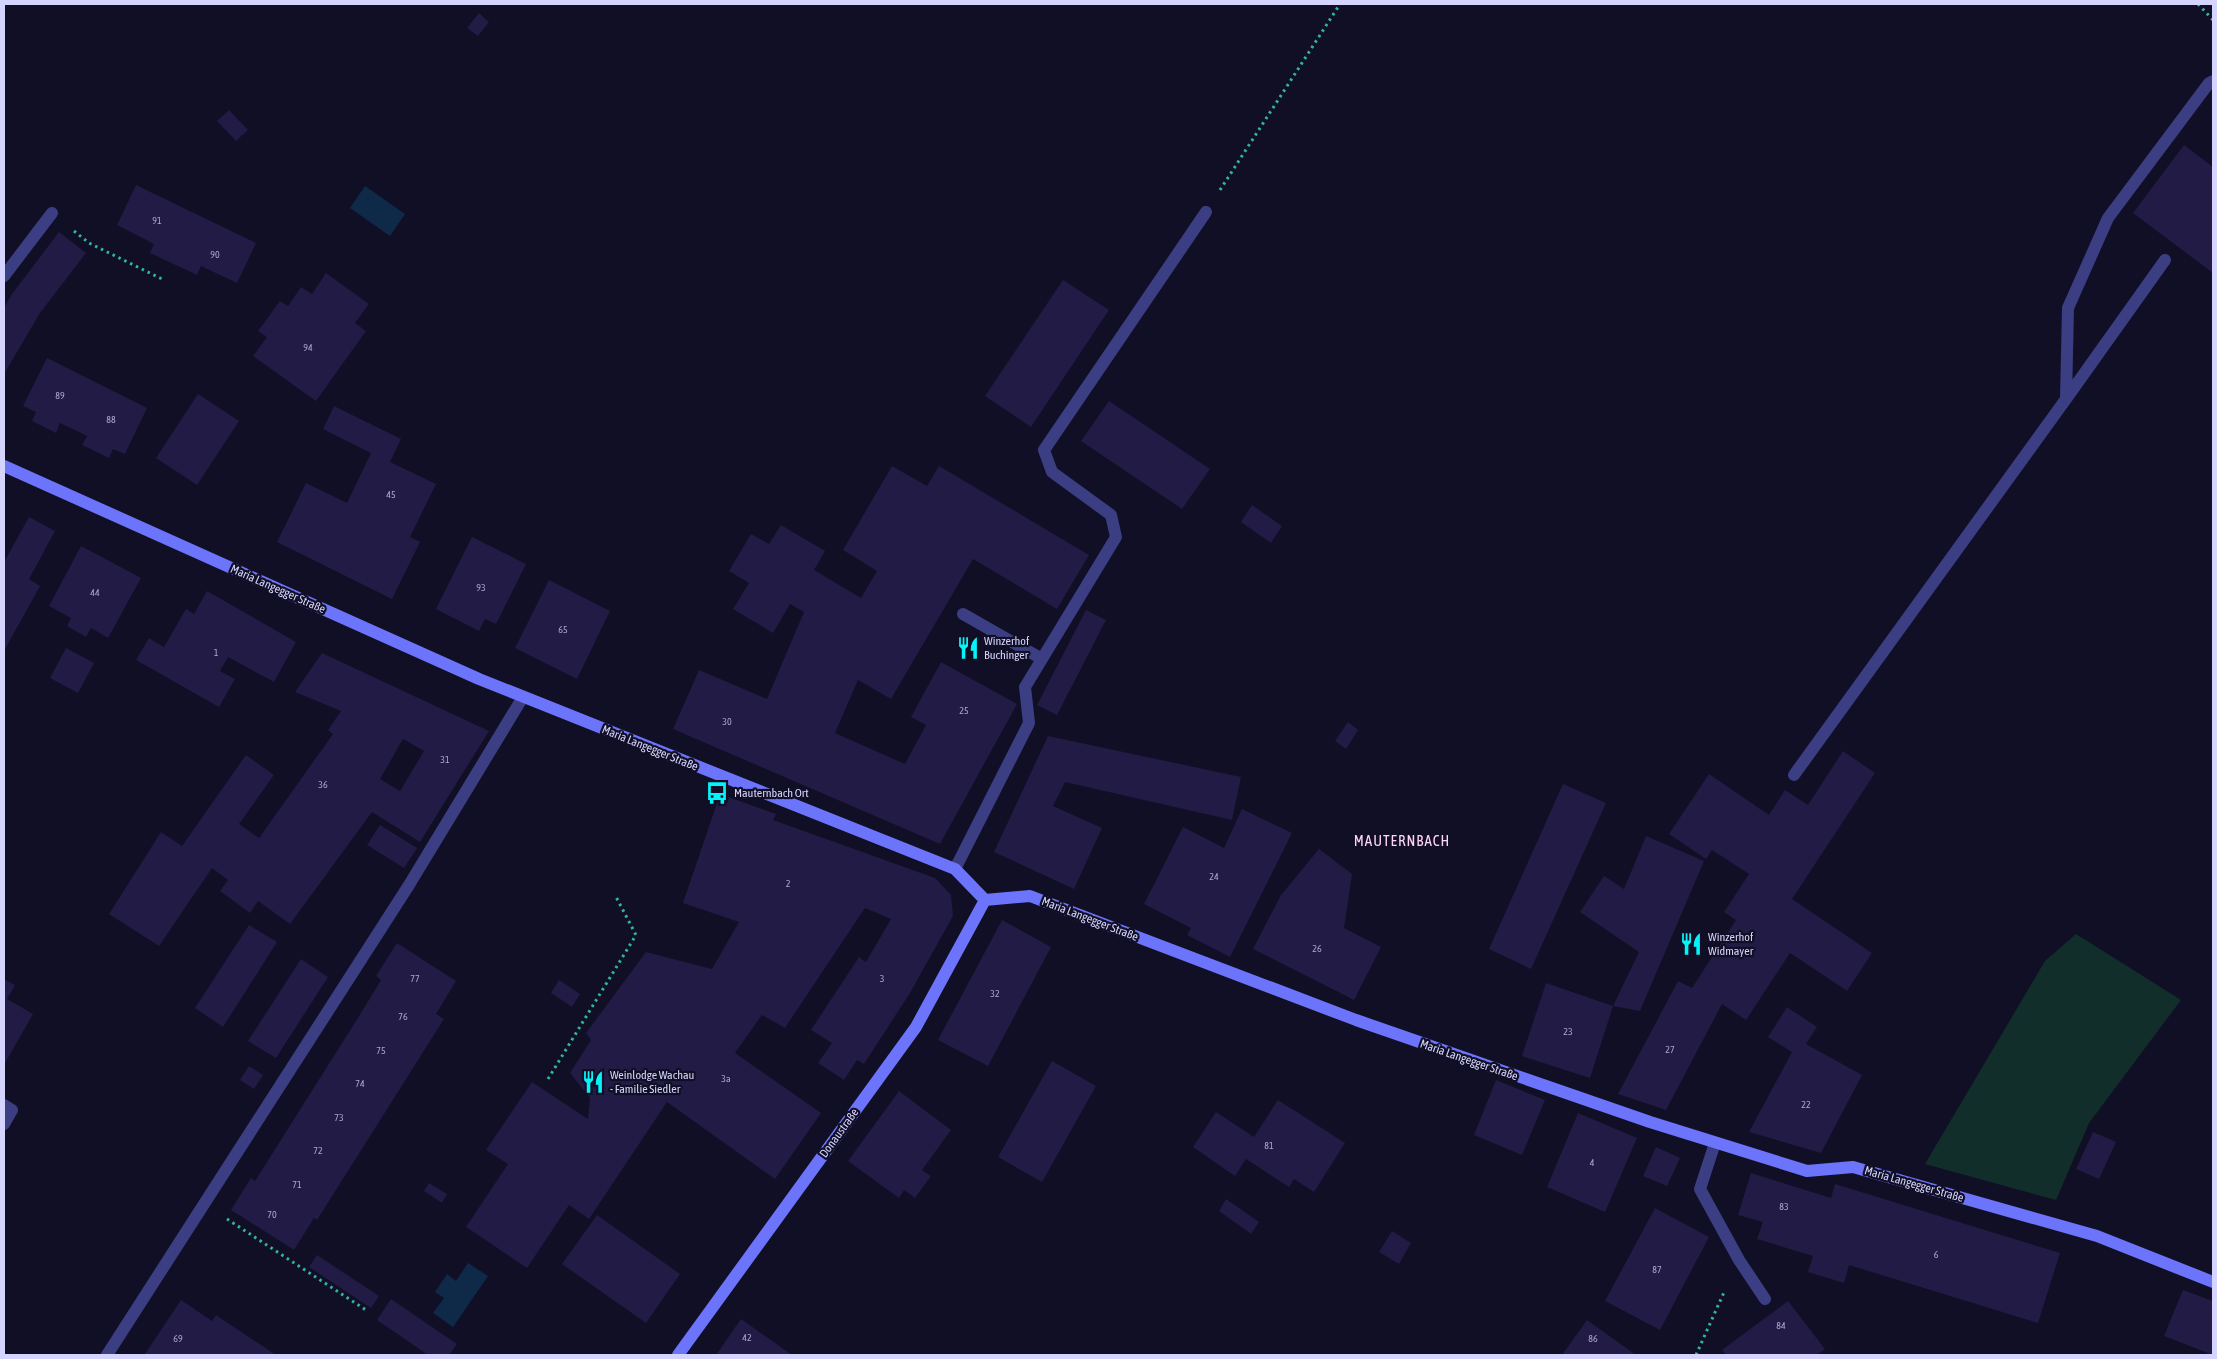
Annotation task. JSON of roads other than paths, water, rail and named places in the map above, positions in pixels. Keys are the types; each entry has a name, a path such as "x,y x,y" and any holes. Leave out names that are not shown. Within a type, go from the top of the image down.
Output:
{"main road":[{"name":"Maria Langegger Straße","path":"4,466 479,679 955,869 985,900 1030,896 1356,1020 1641,1119 1808,1171 1853,1167 2097,1236 2213,1282"},
{"name":"Donaustraße","path":"678,1355 916,1027 985,900"}],"lane":[{"path":"2066,399 2068,308 2108,218 2209,83 2213,81"},
{"path":"955,869 1029,723 1026,687 1116,537 1111,515 1052,472 1044,450 1206,212"},
{"path":"4,276 52,214"},
{"path":"1794,775 2066,399 2164,260"},
{"path":"963,614 1042,659"},
{"path":"107,1355 409,885 523,697"},
{"path":"4,1105 12,1110 4,1124"},
{"path":"1716,1143 1700,1189 1739,1260 1765,1299"}],"water":[{"path":"365,186 405,214 390,236 350,208"},
{"path":"468,1263 488,1276 453,1327 433,1313 444,1298 435,1292 447,1274 456,1281"}],"place":[{"name":"Winzerhof Buchinger","path":"968,648"},
{"name":"Mauternbach Ort","path":"717,793"},
{"name":"Winzerhof Widmayer","path":"1691,944"},
{"name":"Weinlodge Wachau - Familie Siedler","path":"593,1082"}],"district":[{"name":"MAUTERNBACH","path":"1402,841"}]}
